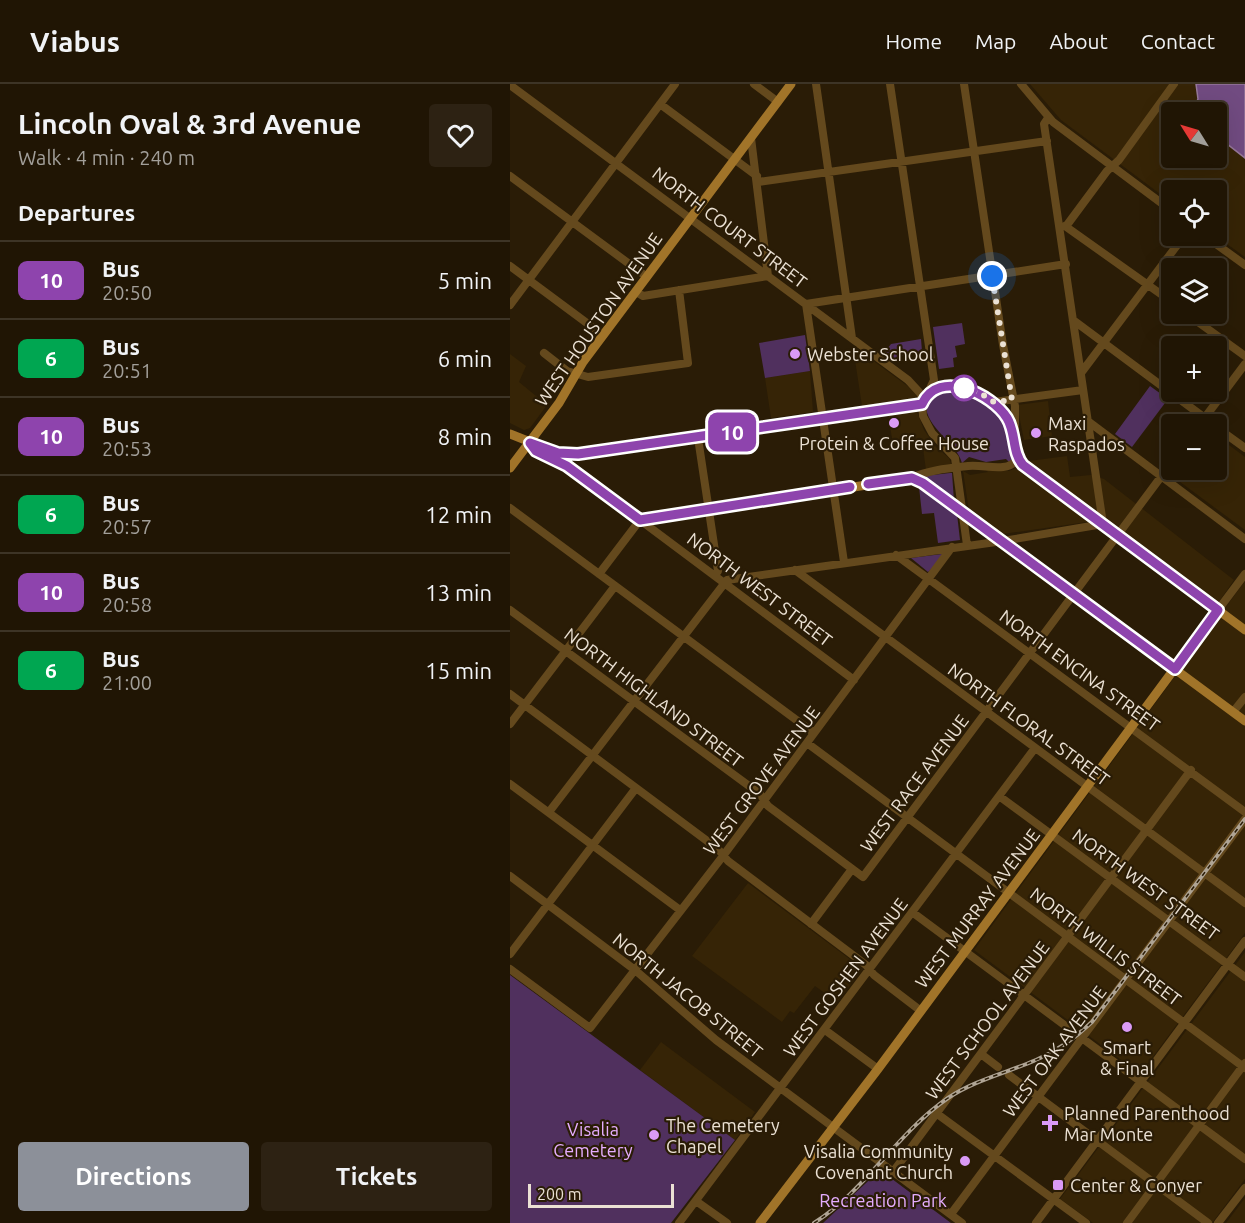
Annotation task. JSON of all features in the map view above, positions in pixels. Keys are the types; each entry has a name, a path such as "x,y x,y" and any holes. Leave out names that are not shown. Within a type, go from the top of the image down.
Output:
{"main road":[{"name":"WEST HOUSTON AVENUE","path":"510,468 561,401 576,374 603,336 791,84"},
{"path":"510,434 530,443 571,455 698,438 924,400 943,388 957,387 980,393 994,402 1007,418 1015,437 1018,459 1028,470 1245,630"},
{"name":"NORTH WEST STREET","path":"530,443 536,451 567,466 640,520"},
{"path":"567,466 566,459 571,455"},
{"path":"640,520 912,478 923,483 1003,541 1245,721"},
{"name":"WEST MURRAY AVENUE","path":"760,1223 834,1128 1218,610"}],"street":[{"path":"510,305 675,84"},
{"path":"754,84 778,102"},
{"path":"816,84 852,338"},
{"path":"890,84 935,383 924,400"},
{"path":"964,84 992,276 1017,422 1015,437"},
{"path":"1021,84 1048,118 1161,203"},
{"path":"1064,226 1112,167 1174,84"},
{"name":"NORTH COURT STREET","path":"510,85 908,380 924,400 923,416 932,433 953,455 958,469"},
{"path":"660,104 757,179 828,173 1047,141"},
{"path":"549,812 727,580 896,554 1003,541 1103,524 1073,320 1064,226 1044,124 1048,118"},
{"path":"636,292 643,296 768,276 752,138"},
{"path":"510,176 647,277"},
{"path":"1064,226 1161,295"},
{"path":"1081,373 1176,246"},
{"path":"1219,246 1245,265"},
{"path":"844,562 806,304 1066,264"},
{"path":"510,266 603,336"},
{"path":"544,353 576,374 588,377 688,363 679,290"},
{"path":"1073,320 1193,414"},
{"path":"1201,324 1245,356"},
{"path":"1207,414 1245,364"},
{"path":"908,380 924,387 935,383 957,387"},
{"path":"994,402 1083,390"},
{"path":"1089,422 1161,476"},
{"path":"1227,435 1245,448"},
{"path":"698,438 718,571 715,575"},
{"path":"912,478 920,474 969,466 1002,468 1018,459"},
{"path":"958,469 967,545"},
{"name":"WEST RACE AVENUE","path":"863,876 1161,476"},
{"path":"1166,480 1245,539"},
{"path":"510,508 814,734"},
{"path":"599,574 640,520"},
{"name":"NORTH WEST STREET","path":"640,520 854,680"},
{"name":"WEST GROVE AVENUE","path":"510,969 590,1028 723,856 952,547"},
{"name":"NORTH ENCINA STREET","path":"896,554 1245,812"},
{"name":"NORTH FLORAL STREET","path":"795,570 1245,903"},
{"path":"1218,610 1245,574"},
{"path":"510,724 615,586"},
{"name":"NORTH HIGHLAND STREET","path":"510,609 760,794 764,801 863,876"},
{"path":"510,694 718,849 723,856 921,1011"},
{"path":"1233,712 1245,697"},
{"name":"NORTH WILLIS STREET","path":"807,743 1244,1066"},
{"name":"WEST GOSHEN AVENUE","path":"679,1223 1035,748"},
{"name":"WEST SCHOOL AVENUE","path":"893,1172 1191,770"},
{"path":"510,784 680,910"},
{"path":"510,954 636,788"},
{"name":"NORTH WEST STREET","path":"999,796 1245,977"},
{"name":"WEST OAK AVENUE","path":"951,1214 1245,819"},
{"name":"WEST RACE AVENUE","path":"811,924 852,869"},
{"name":"NORTH JACOB STREET","path":"510,876 635,970 703,1030 962,1223"},
{"path":"912,912 1245,1159"},
{"path":"1036,1223 1245,941"},
{"path":"825,1030 878,1069"},
{"path":"981,1054 998,1067"},
{"path":"1127,1223 1244,1066"},
{"path":"1009,1075 1208,1223"},
{"path":"936,1113 1086,1223"},
{"path":"1218,1223 1245,1188"},
{"path":"696,1201 727,1223"}],"shaded area":[{"path":"1030,84 1245,84 1245,257 1227,244 1227,180 1161,180 1161,195 1061,120"},
{"path":"1196,84 1245,84 1245,158 1227,144 1227,102 1196,102"},
{"path":"860,351 917,393 916,399 862,406 855,360"},
{"path":"510,354 526,366 519,382 547,405 530,428 524,430 510,423"},
{"path":"810,371 813,412 771,418 765,378"},
{"path":"1048,401 1052,436 1024,440 1017,405"},
{"path":"916,409 924,430 936,447 949,458 952,466 926,470 922,441 893,445 888,413"},
{"path":"1227,444 1245,457 1245,530 1177,480 1227,480"},
{"path":"1067,456 1070,477 1091,475 1104,479 1234,580 1218,603 1029,461"},
{"path":"1016,464 1087,519 1087,522 1003,534 969,511 963,471 970,475 988,472 986,470 1009,471 1016,468"},
{"path":"1245,581 1245,933 1140,1074 974,950"},
{"path":"748,883 863,969 837,1002 815,986 794,1013 790,1011 782,1022 692,956"},
{"path":"1245,952 1245,1179 1212,1223 1093,1223 1060,1199"},
{"path":"661,1042 755,1112 735,1140 640,1070"},
{"path":"1245,1198 1245,1223 1226,1223"}],"green space":[{"path":"962,323 965,344 955,346 957,357 953,358 954,367 939,369 933,327"},
{"path":"805,335 810,371 765,378 759,343"},
{"path":"921,339 922,351 906,354 895,361 884,353 891,344"},
{"path":"1150,386 1161,394 1161,402 1166,402 1132,447 1115,434"},
{"path":"955,390 984,401 998,414 1011,441 1013,455 1010,463 1006,459 986,462 969,457 962,463 959,455 934,426 926,410 926,401 939,391"},
{"path":"950,473 952,473 954,501 924,476"},
{"path":"919,487 957,514 960,540 938,543 934,513 922,514"},
{"path":"942,554 939,563 928,572 911,558"},
{"name":"Visalia Cemetery","path":"510,975 735,1140 671,1223 510,1223"},
{"name":"Recreation Park","path":"880,1170 951,1223 823,1223"}],"railway":[{"path":"814,1223 833,1210 913,1128 948,1098 980,1081 1051,1053 1092,1022 1245,819"}],"bus line":[{"name":"10","path":"850,487 640,520 567,466 536,451 530,443 571,455 922,404 927,395 939,389 967,388 994,402 1003,412 1012,427 1018,459 1023,465 1218,610 1175,669 923,483 912,478 868,484"}],"place":[{"name":"Webster School","path":"795,354"},
{"name":"Protein & Coffee House","path":"894,423"},
{"name":"Maxi Raspados","path":"1036,433"},
{"name":"Smart & Final","path":"1127,1027"},
{"name":"Planned Parenthood Mar Monte","path":"1050,1123"},
{"name":"The Cemetery Chapel","path":"654,1135"},
{"name":"Visalia Community Covenant Church","path":"965,1161"},
{"name":"Center & Conyer","path":"1058,1185"}],"route":[{"path":"964,388 980,393 994,402 1012,400 992,276"}]}
